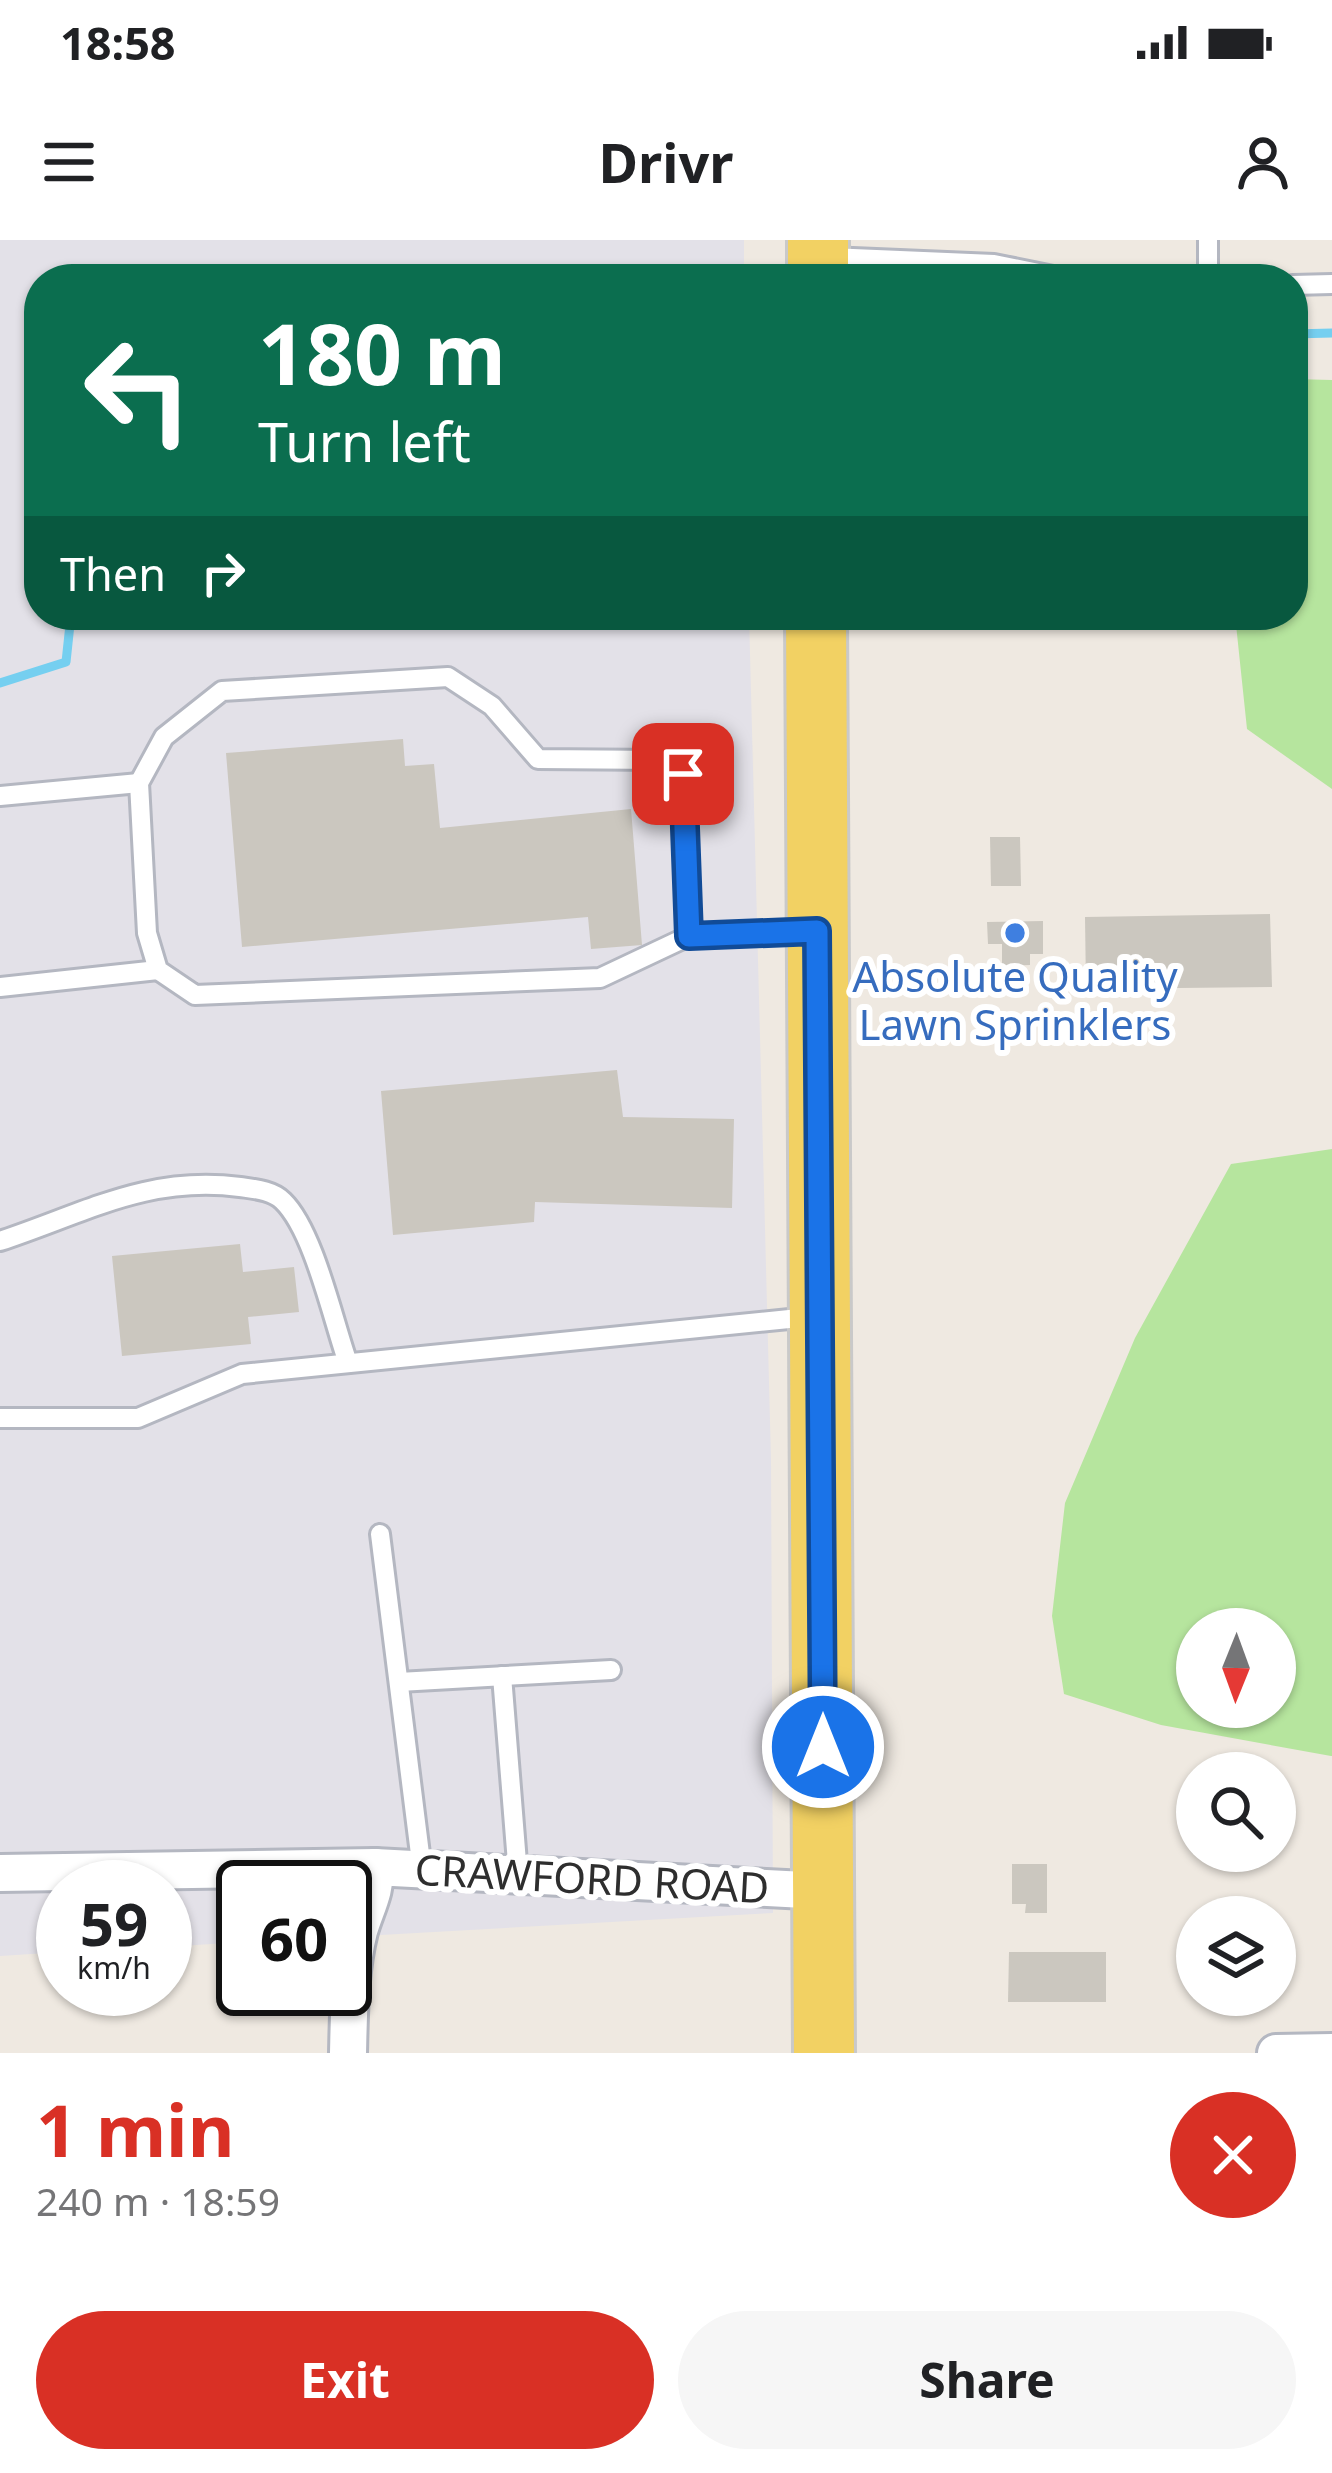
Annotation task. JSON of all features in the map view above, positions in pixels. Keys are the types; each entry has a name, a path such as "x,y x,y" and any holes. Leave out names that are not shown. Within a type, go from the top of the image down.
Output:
{"main road":[{"path":"816,630 824,2053"}],"street":[{"name":"CRAWFORD ROAD","path":"0,1873 375,1868 824,1891"},
{"path":"348,2053 350,1981 360,1929 376,1888 375,1868"},
{"path":"1276,2053 1332,2052"}],"lane":[{"path":"818,259 994,264"},
{"path":"158,970 147,933 139,783 164,737 222,691 448,676 492,706 538,759 663,760 683,774 689,936"},
{"path":"0,796 139,783"},
{"path":"0,987 158,970 195,994 600,978 689,936 817,931"},
{"path":"0,1241 124,1193 189,1180 263,1190 283,1201 306,1241 348,1364"},
{"path":"0,1418 138,1418 242,1374 820,1316"},
{"path":"380,1534 422,1870"},
{"path":"399,1682 611,1670"},
{"path":"502,1676 518,1875"}],"shaded area":[{"path":"0,240 744,240 744,264 24,264 24,630 749,630 771,1459 773,1913 372,1935 372,1860 216,1860 216,1944 192,1945 192,1860 36,1860 36,1954 0,1956"}],"green space":[{"path":"1308,379 1332,380 1332,789 1247,729 1237,630 1308,630"},
{"path":"1332,1149 1332,1756 1178,1728 1296,1728 1296,1608 1176,1608 1176,1728 1064,1694 1052,1616 1065,1503 1135,1338 1231,1164"}],"building":[{"path":"403,739 405,766 434,764 440,828 631,809 642,945 591,949 588,917 242,947 226,753"},
{"path":"990,837 1020,837 1021,886 991,886"},
{"path":"1270,914 1272,987 1086,989 1085,917"},
{"name":"Absolute Quality Lawn Sprinklers","path":"1043,921 1043,954 1030,954 1030,965 1002,966 1002,944 988,944 987,922"},
{"path":"617,1070 623,1117 734,1119 732,1208 535,1202 534,1222 393,1235 381,1091"},
{"path":"240,1244 243,1272 294,1267 299,1312 248,1317 251,1344 122,1356 112,1256"},
{"path":"1012,1864 1047,1864 1047,1913 1025,1913 1026,1904 1012,1904"},
{"path":"1009,1952 1106,1952 1106,2002 1008,2002"}],"waterway":[{"path":"1308,334 1332,333"},
{"path":"0,683 66,662 69,630"}],"place":[{"name":"Absolute Quality Lawn Sprinklers","path":"1015,933"}],"route":[{"path":"683,774 689,936 817,931 823,1747"}]}
